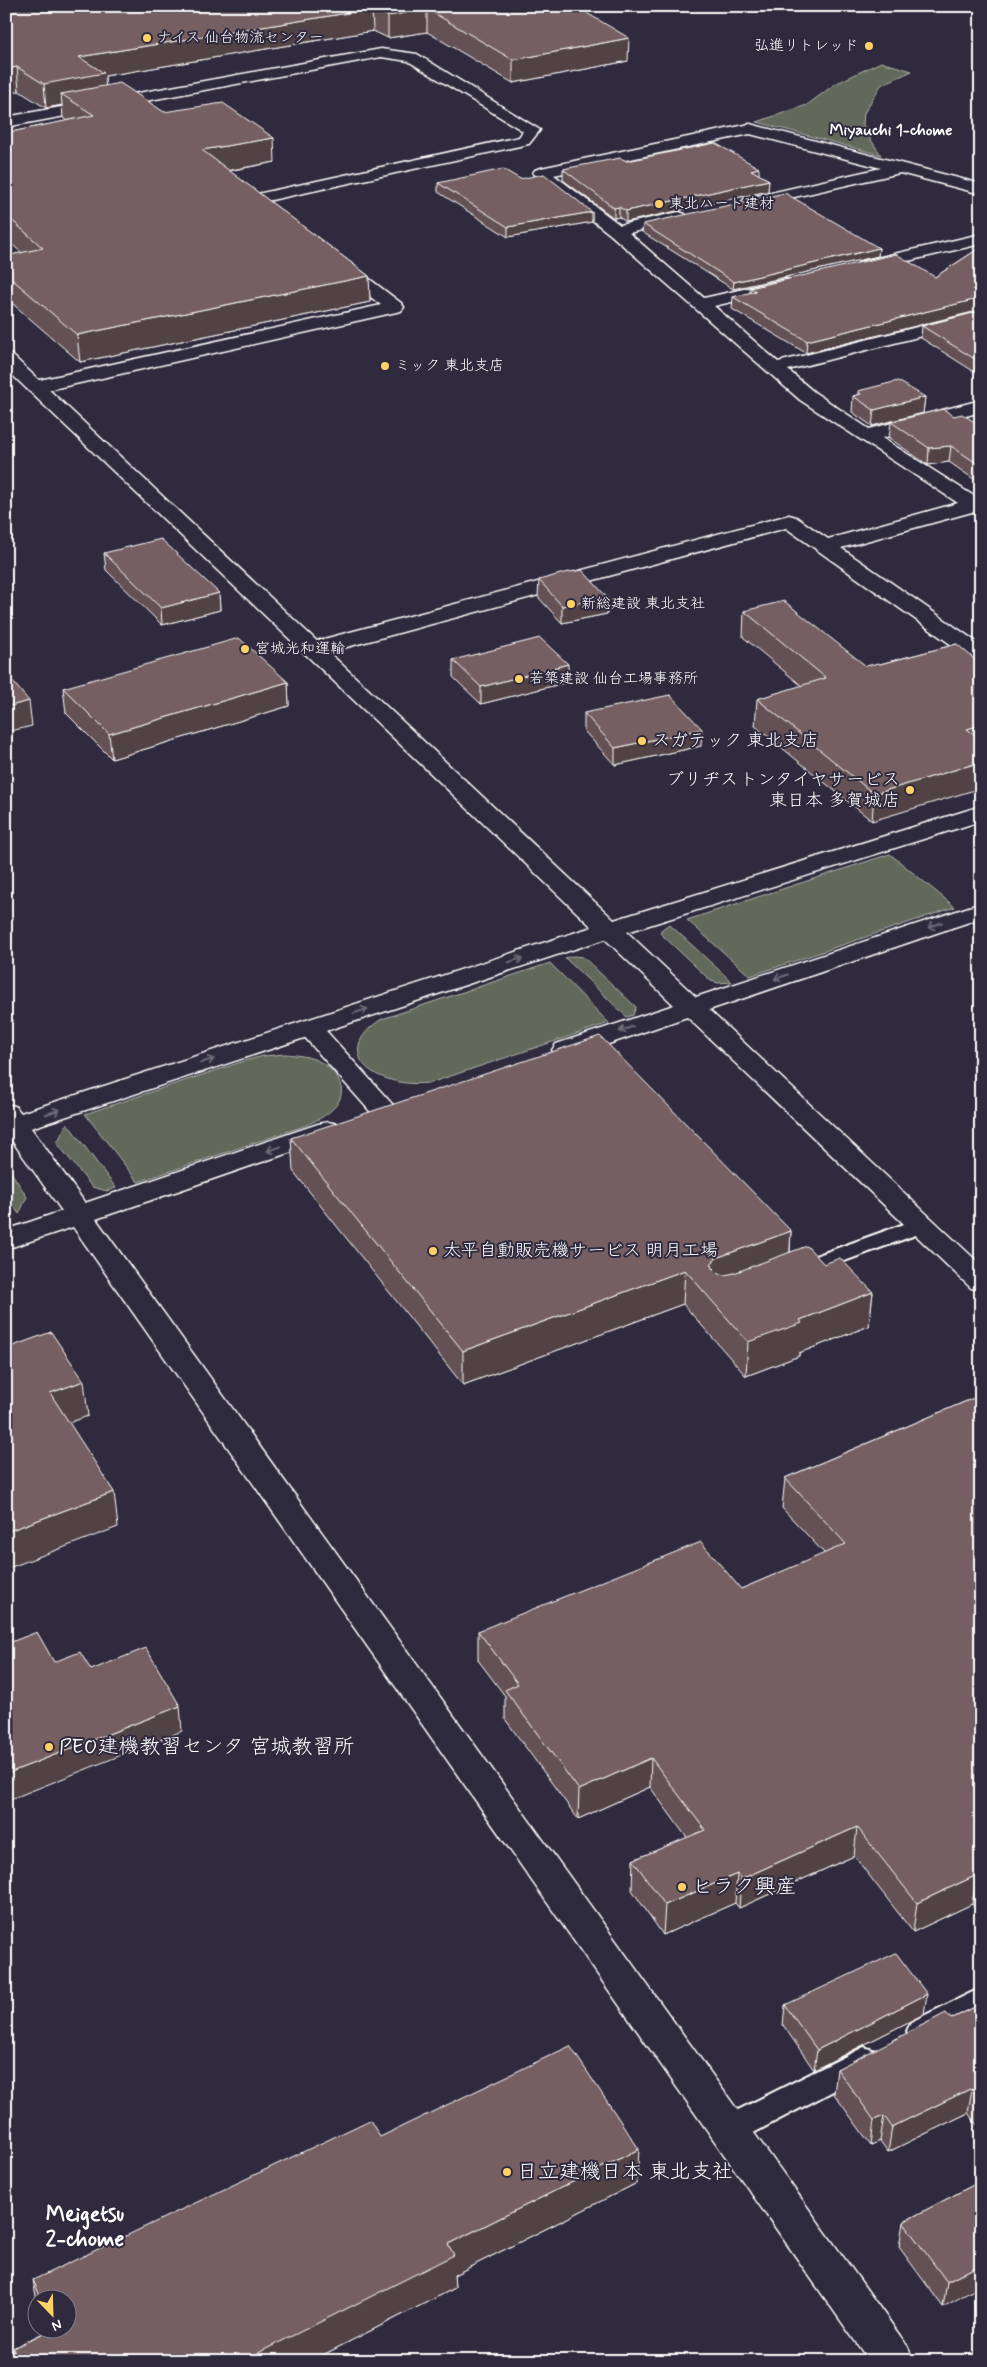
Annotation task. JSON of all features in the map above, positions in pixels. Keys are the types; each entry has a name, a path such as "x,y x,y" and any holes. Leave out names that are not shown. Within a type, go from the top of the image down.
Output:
{"street":[{"path":"6,122 381,53 412,57 532,130 524,141 254,199 285,223"},
{"path":"979,506 866,436 807,396 617,231 541,173 750,129 981,190"},
{"path":"731,206 901,168"},
{"path":"617,231 693,214"},
{"path":"845,270 981,239"},
{"path":"951,246 981,254"},
{"path":"35,387 395,307 324,253"},
{"path":"700,304 806,279"},
{"path":"774,368 981,316"},
{"path":"6,359 981,1281"},
{"path":"866,436 981,406"},
{"path":"826,546 979,506"},
{"path":"313,649 789,521 981,655"},
{"path":"958,638 981,632"},
{"path":"893,2361 81,1215 9,1121 310,1028 609,930 981,813"},
{"path":"541,1058 981,910"},
{"path":"6,1240 393,1108 310,1028"}],"lane":[{"path":"769,1282 921,1225"},
{"path":"729,2130 981,2000"}],"green space":[{"path":"881,62 912,71 881,85 864,113 863,124 867,134 881,155 757,122 807,105 835,84"},
{"path":"890,854 955,907 750,976 687,920"},
{"path":"669,924 732,982 718,983 711,981 660,933"},
{"path":"583,957 636,1007 633,1015 627,1017 565,958"},
{"path":"550,963 609,1023 430,1083 391,1080 368,1069 362,1061 359,1045 363,1036 382,1019"},
{"path":"285,1054 313,1059 325,1065 333,1072 341,1088 341,1096 332,1110 317,1120 301,1127 138,1182 85,1114 244,1061 263,1056"},
{"path":"67,1123 116,1188 107,1191 92,1187 57,1143"},
{"path":"6,1164 27,1197 19,1214 6,1196"}],"building":[{"path":"6,6 575,6 629,38 513,60 427,9 388,16 372,9 79,57 104,73 44,84 17,67 6,69"},
{"path":"120,83 164,112 223,103 274,138 202,150 369,276 77,335 6,274 6,256 43,248 6,215 6,133 94,115 61,94"},
{"path":"715,143 759,168 751,170 769,180 626,211 619,207 614,208 563,169 620,158 627,161"},
{"path":"503,169 520,179 544,174 592,212 508,227 438,183"},
{"path":"785,193 879,248 734,282 643,224"},
{"path":"981,247 981,298 807,341 733,297 756,291 750,288 896,254 935,277"},
{"path":"981,311 981,363 922,326"},
{"path":"898,381 925,397 874,410 853,396 861,394 858,391"},
{"path":"943,409 954,416 962,414 981,426 981,466 951,446 929,448 891,422"},
{"path":"161,539 219,593 161,608 104,553"},
{"path":"582,570 607,597 562,606 539,580 564,573"},
{"path":"784,601 866,666 957,644 981,665 981,725 967,729 981,739 981,762 874,794 757,699 826,678 744,611"},
{"path":"239,638 288,682 109,734 63,688"},
{"path":"540,638 568,664 481,687 453,660"},
{"path":"6,674 29,701 6,707"},
{"path":"670,695 702,729 615,748 584,713"},
{"path":"600,1036 791,1231 716,1258 711,1264 716,1273 725,1275 734,1273 807,1246 824,1264 840,1258 873,1292 800,1320 802,1323 748,1342 685,1270 463,1351 291,1138"},
{"path":"51,1332 84,1381 50,1393 114,1492 6,1532 6,1336 13,1346"},
{"path":"981,1395 981,1880 977,1875 917,1903 857,1827 741,1879 737,1874 665,1905 633,1860 705,1830 651,1758 579,1790 505,1690 518,1684 478,1631 701,1542 741,1589 846,1544 785,1478"},
{"path":"37,1632 54,1662 80,1652 91,1670 146,1648 180,1706 6,1774 6,1644"},
{"path":"896,1953 927,1994 817,2050 785,2005"},
{"path":"981,2004 981,2099 972,2088 892,2127 884,2116 874,2120 837,2069 946,2013 951,2019"},
{"path":"570,2046 639,2149 448,2244 454,2255 242,2361 19,2361 13,2348 29,2340 78,2340 78,2290 38,2290 33,2280 370,2120 380,2137"},
{"path":"981,2181 981,2264 947,2282 903,2222"}],"place":[{"name":"ナイス 仙台物流センター","path":"147,38"},
{"name":"弘進リトレッド","path":"869,46"},
{"name":"東北ハート建材","path":"659,204"},
{"name":"ミック 東北支店","path":"385,366"},
{"name":"新総建設 東北支社","path":"571,604"},
{"name":"宮城光和運輸","path":"245,649"},
{"name":"若築建設 仙台工場事務所","path":"519,679"},
{"name":"スガテック 東北支店","path":"642,741"},
{"name":"ブリヂストンタイヤサービス 東日本 多賀城店","path":"910,790"},
{"name":"太平自動販売機サービス 明月工場","path":"433,1251"},
{"name":"PEO建機教習センタ 宮城教習所","path":"49,1747"},
{"name":"ヒラク興産","path":"682,1887"},
{"name":"日立建機日本 東北支社","path":"507,2172"}],"district":[{"name":"Miyauchi 1-chome","path":"891,130"},
{"name":"Meigetsu 2-chome","path":"85,2228"}]}
